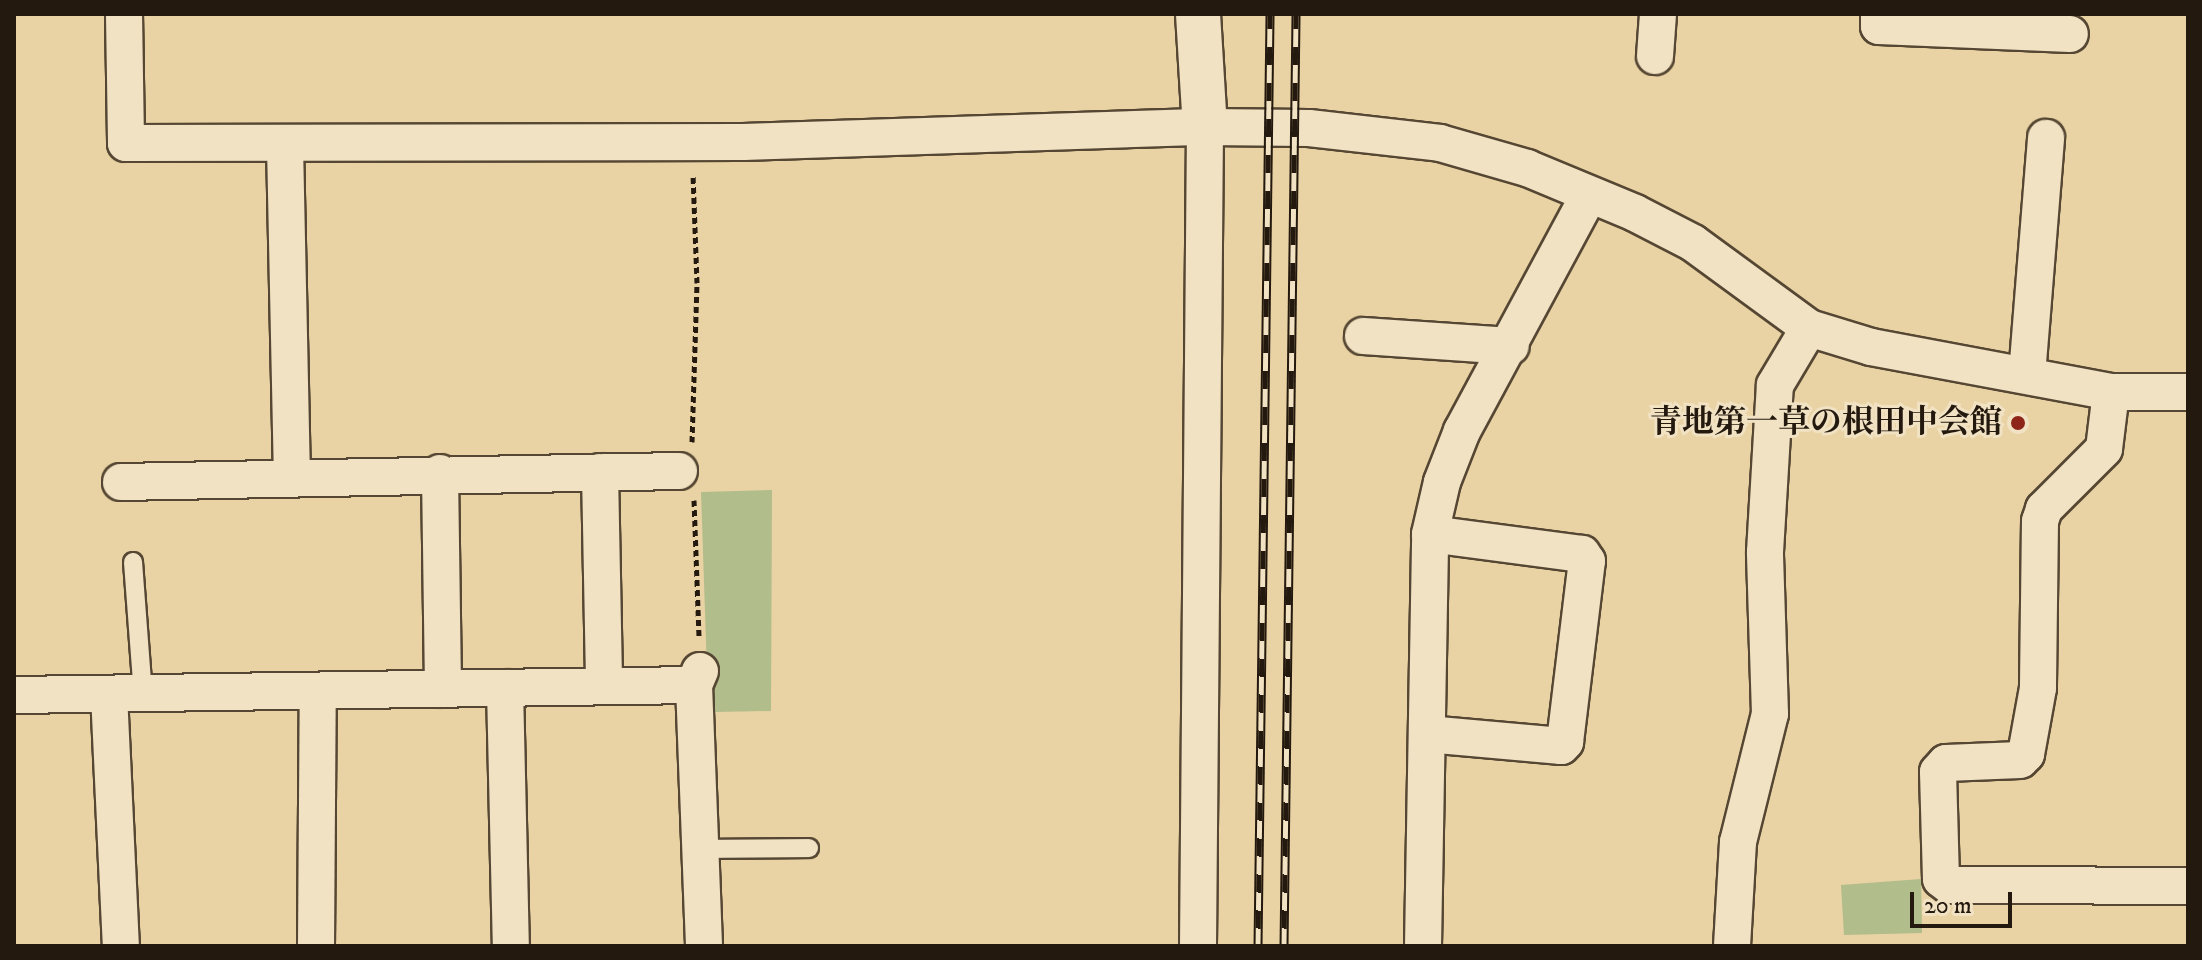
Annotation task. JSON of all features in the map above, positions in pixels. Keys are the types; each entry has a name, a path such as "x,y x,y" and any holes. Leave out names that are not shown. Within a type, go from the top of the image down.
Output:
{"street":[{"path":"124,14 126,143 692,142 1205,127 1309,128 1440,143 1527,168 1588,197 1635,213 1693,243 1809,328 1871,347 2111,392 2188,392"},
{"path":"1198,14 1205,127 1198,946"},
{"path":"1655,56 1658,14"},
{"path":"1879,14 1879,26 2070,34"},
{"path":"2027,375 2046,138"},
{"path":"285,145 292,475"},
{"path":"1423,946 1430,534 1456,445 1588,197"},
{"path":"1732,946 1738,842 1770,714 1765,552 1775,385 1809,328"},
{"path":"1363,336 1511,346"},
{"path":"2111,392 2104,449 2044,509 2040,521 2038,688 2026,754 2020,760 1946,763 1938,772 1941,879 1949,885 2188,886"},
{"path":"600,472 604,686"},
{"path":"121,482 292,475 689,472"},
{"path":"440,473 443,689"},
{"path":"1427,734 1561,746 1565,742 1587,561 1582,554 1430,534"},
{"path":"14,695 604,686 697,678 704,849 704,946"},
{"path":"505,688 511,946"},
{"path":"316,946 318,691"},
{"path":"121,946 126,694"}],"lane":[{"path":"126,694 133,562"},
{"path":"704,849 809,848"}],"path":[{"path":"692,142 697,283 689,472 697,678"}],"green space":[{"path":"772,490 771,711 714,712 712,671 707,671 701,492"},
{"path":"1921,879 1922,933 1844,935 1841,885"}],"railway":[{"path":"1258,946 1270,14"},
{"path":"1284,946 1296,14"}],"place":[{"name":"青地第一草の根田中会館","path":"2018,423"}]}
